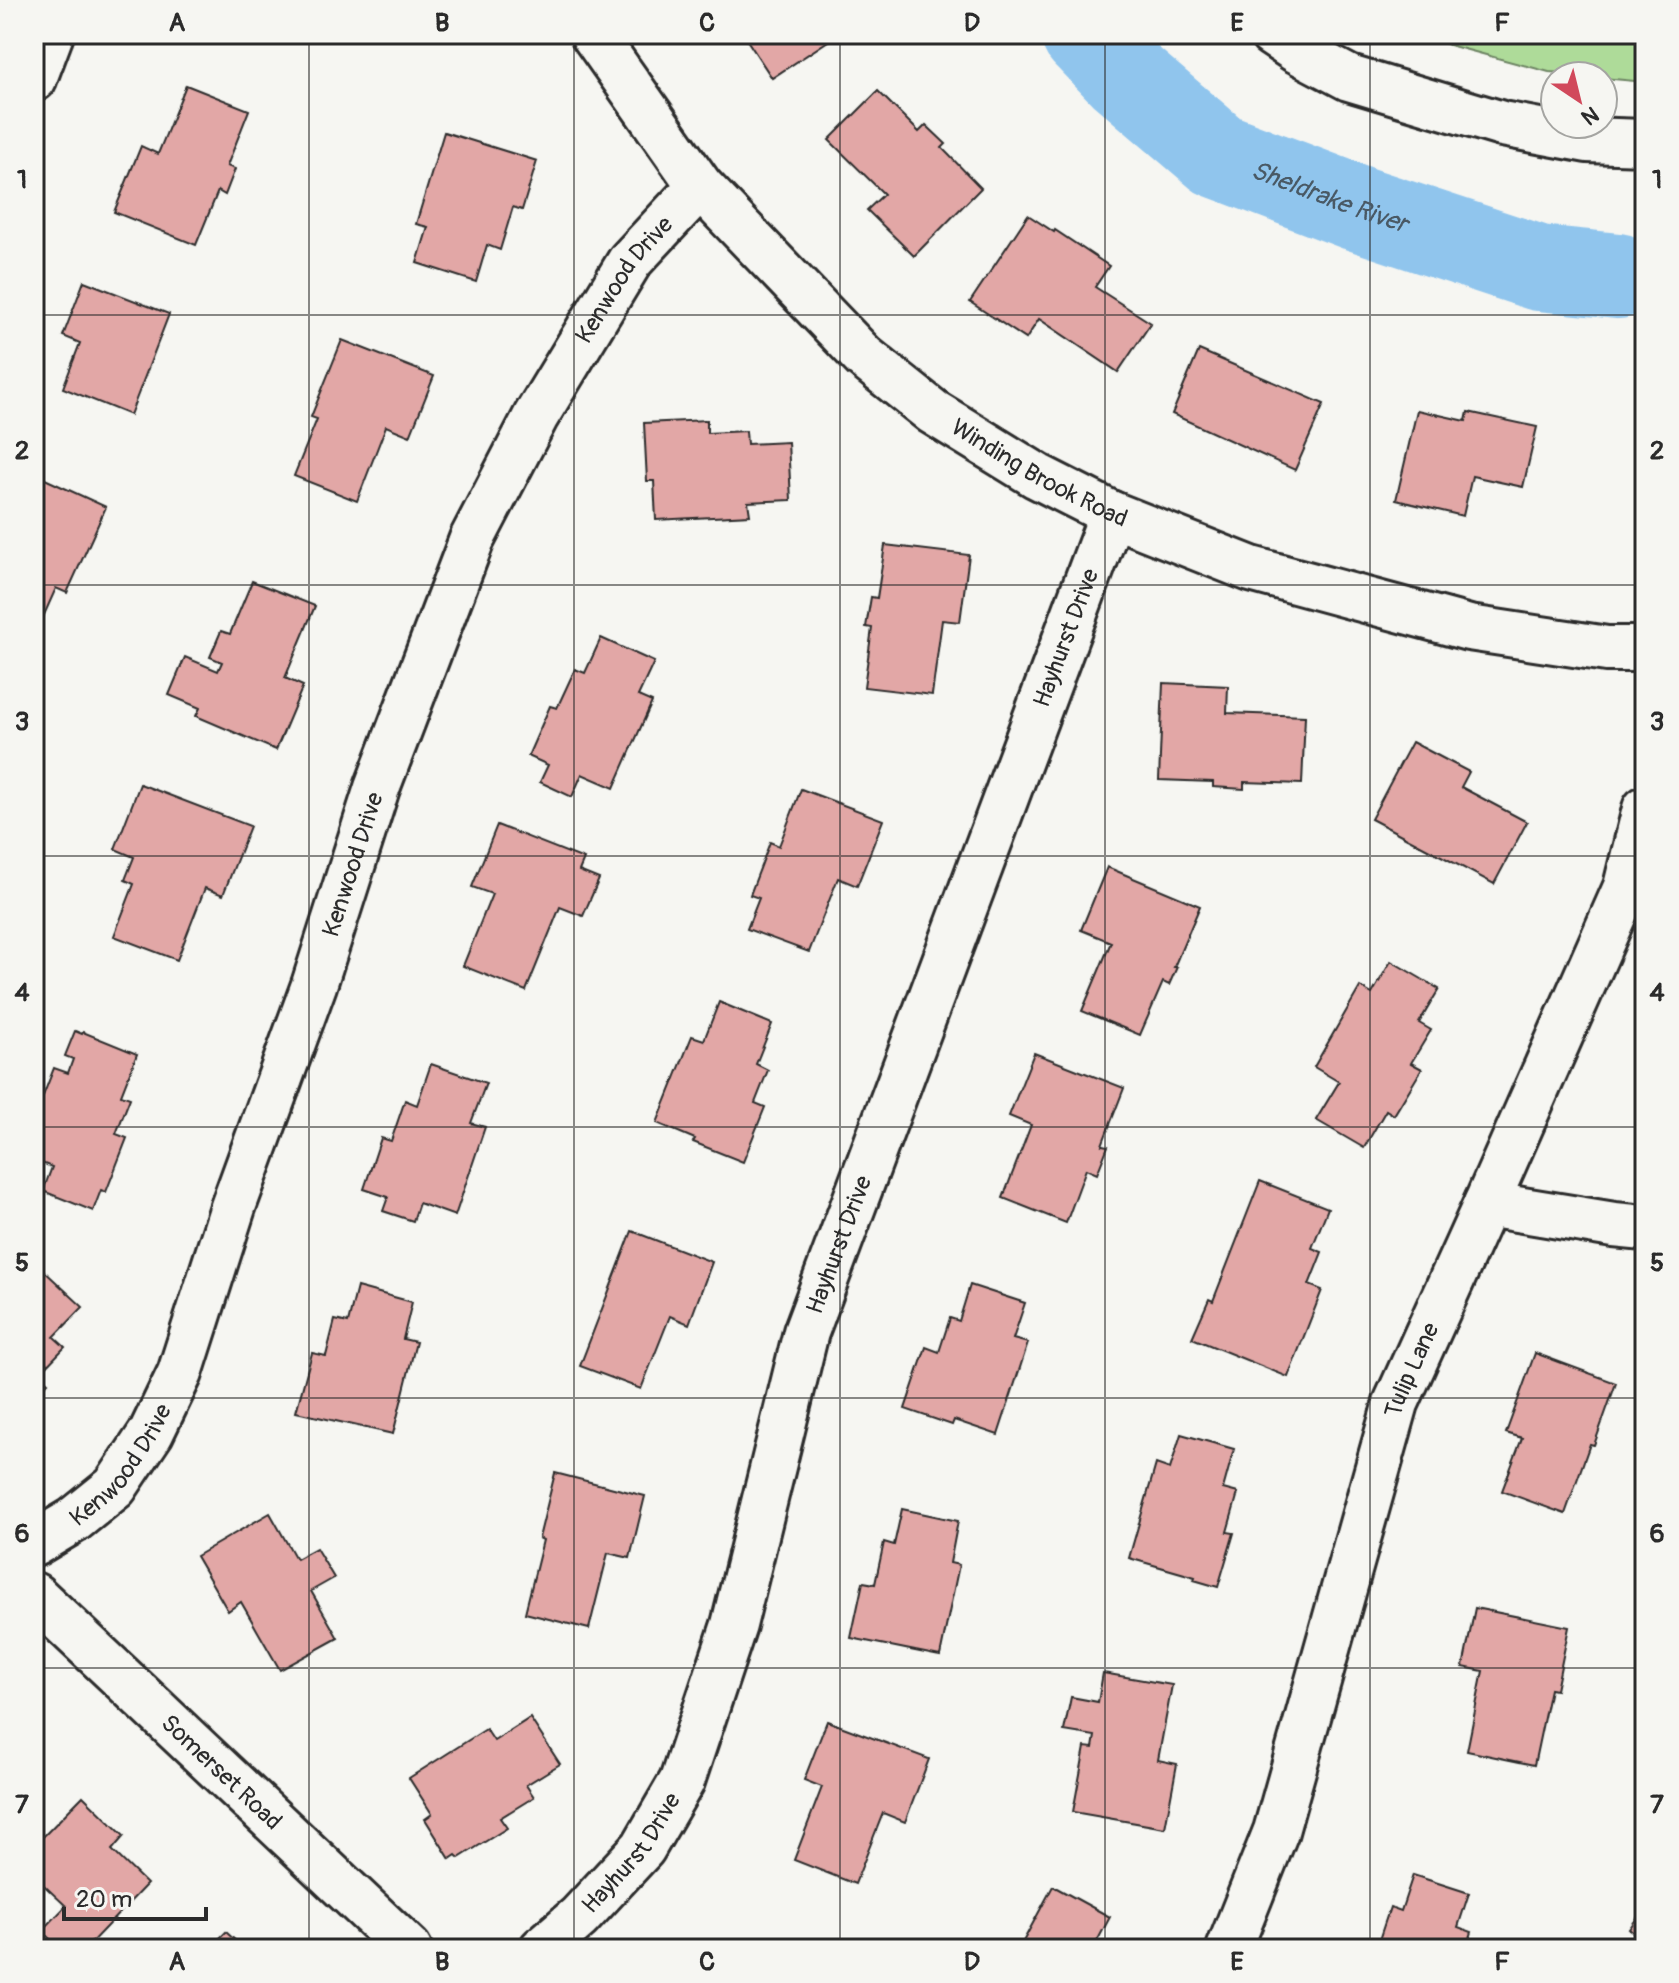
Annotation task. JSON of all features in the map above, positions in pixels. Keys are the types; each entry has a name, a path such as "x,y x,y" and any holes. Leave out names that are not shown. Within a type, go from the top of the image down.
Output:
{"street":[{"path":"34,79 51,34"},
{"name":"Winding Brook Road","path":"593,34 700,186 864,357 933,412 1037,476 1112,514 1251,569 1469,628 1607,649 1645,649"},
{"path":"1272,34 1349,78 1502,124 1587,140 1645,142"},
{"name":"Kenwood Drive","path":"34,1544 74,1520 115,1487 151,1433 169,1397 180,1373 233,1207 314,985 377,788 472,539 536,416 630,261 700,186"},
{"name":"Hayhurst Drive","path":"542,1949 579,1917 643,1848 682,1781 734,1625 806,1332 1112,514"},
{"name":"Tulip Lane","path":"1229,1949 1276,1831 1396,1403 1626,887 1645,809"},
{"path":"1486,1204 1645,1228"},
{"name":"Somerset Road","path":"34,1595 409,1949"}],"green space":[{"path":"1428,34 1645,34 1645,82 1619,80 1619,60 1539,60 1539,69 1449,45"}],"building":[{"path":"743,34 823,34 828,41 772,78"},
{"path":"186,85 249,110 227,166 235,169 225,195 218,191 196,245 114,212 141,146 158,154"},
{"path":"878,91 919,132 926,125 946,144 942,148 981,188 914,256 867,210 884,194 829,140"},
{"path":"444,132 537,161 522,210 513,207 500,250 487,245 476,282 417,263 428,227 416,224"},
{"path":"1028,215 1109,266 1095,287 1151,323 1118,372 1039,319 1026,339 970,302"},
{"path":"84,281 169,314 130,415 63,388 80,343 63,336"},
{"path":"342,340 434,376 410,436 386,426 357,501 294,476 317,419 311,417"},
{"path":"1199,350 1324,404 1295,470 1172,414"},
{"path":"1417,410 1466,421 1468,412 1537,427 1523,487 1472,476 1463,516 1396,500"},
{"path":"707,420 707,433 746,431 747,444 788,442 791,500 748,502 750,515 656,520 654,481 647,481 644,423"},
{"path":"34,474 106,507 67,593 56,588 40,624 34,621"},
{"path":"885,545 969,555 960,622 942,620 932,695 864,687 872,628 866,627 871,597 877,598"},
{"path":"252,581 315,606 285,678 303,686 276,750 196,716 200,708 169,695 185,657 218,671 222,662 210,657 221,631 230,634"},
{"path":"601,638 654,662 638,696 652,702 614,788 582,774 572,797 540,782 548,765 528,756 550,706 557,708 575,669 585,673"},
{"path":"1163,683 1228,686 1227,713 1305,716 1302,784 1244,782 1244,789 1213,787 1213,782 1159,780"},
{"path":"1412,742 1469,772 1461,787 1527,822 1494,884 1371,819"},
{"path":"140,784 250,826 223,895 205,888 177,960 114,936 134,884 125,880 134,857 115,849"},
{"path":"801,789 883,820 857,886 838,878 809,952 747,929 759,898 750,895 770,842 779,846"},
{"path":"497,825 584,859 579,871 599,879 583,916 560,907 526,991 463,966 492,894 472,887"},
{"path":"1107,867 1200,906 1169,985 1163,982 1140,1035 1082,1011 1111,942 1081,930"},
{"path":"1391,961 1439,989 1419,1023 1431,1030 1411,1063 1422,1069 1394,1115 1386,1110 1364,1148 1316,1120 1339,1082 1314,1067 1360,987 1372,994"},
{"path":"719,1002 772,1024 756,1064 768,1070 755,1103 765,1107 743,1162 693,1142 695,1139 657,1123 692,1036 704,1040"},
{"path":"75,1031 137,1054 121,1095 130,1098 116,1134 127,1138 106,1192 101,1190 93,1211 43,1191 52,1167 34,1160 34,1119 54,1068 68,1073 73,1059 65,1056"},
{"path":"1034,1053 1124,1088 1102,1145 1108,1146 1097,1174 1086,1169 1066,1223 1003,1198 1031,1125 1009,1116"},
{"path":"431,1064 486,1083 471,1123 485,1127 455,1216 419,1203 413,1221 383,1211 388,1197 364,1189 381,1138 391,1141 405,1100 417,1105"},
{"path":"1260,1181 1328,1208 1312,1248 1322,1252 1309,1285 1322,1290 1288,1377 1192,1338 1209,1299 1213,1301"},
{"path":"632,1231 712,1262 689,1324 670,1316 641,1389 580,1366"},
{"path":"41,1268 83,1307 54,1337 65,1347 39,1374 48,1382 34,1396 34,1276"},
{"path":"970,1285 1025,1303 1013,1339 1028,1343 998,1435 954,1420 952,1425 905,1409 926,1347 939,1352 950,1318 959,1321"},
{"path":"357,1287 412,1302 403,1339 416,1342 393,1434 296,1412 312,1353 326,1356 335,1320 348,1323"},
{"path":"1535,1353 1616,1383 1565,1514 1502,1491 1522,1438 1506,1433"},
{"path":"1181,1434 1234,1449 1223,1489 1238,1493 1227,1532 1234,1533 1218,1587 1129,1558 1156,1464 1170,1469"},
{"path":"555,1473 645,1496 630,1558 608,1553 589,1629 525,1613"},
{"path":"902,1509 958,1521 950,1563 959,1565 940,1656 851,1638 863,1582 875,1584 884,1542 894,1545"},
{"path":"270,1513 296,1559 316,1548 334,1578 311,1591 338,1638 280,1670 241,1602 228,1611 196,1556"},
{"path":"1475,1608 1569,1627 1556,1690 1550,1689 1534,1765 1467,1751 1483,1671 1463,1667"},
{"path":"1103,1673 1172,1685 1158,1760 1177,1764 1165,1828 1073,1812 1085,1747 1093,1748 1095,1736 1064,1731 1071,1697 1098,1702"},
{"path":"530,1718 560,1764 526,1785 534,1797 500,1818 507,1828 459,1858 456,1855 450,1859 425,1819 432,1814 409,1778 486,1729 494,1741"},
{"path":"827,1721 929,1759 905,1822 883,1813 855,1884 794,1860 822,1787 804,1780"},
{"path":"83,1796 124,1836 112,1850 147,1884 85,1949 60,1949 42,1931 66,1906 34,1876 34,1846"},
{"path":"1413,1875 1469,1893 1458,1927 1472,1932 1466,1949 1370,1949 1372,1944 1377,1946 1390,1907 1401,1911"},
{"path":"1053,1886 1110,1917 1093,1949 1019,1949"},
{"path":"1645,1907 1645,1941 1629,1929"},
{"path":"226,1932 237,1942 244,1949 209,1949"}],"waterway":[{"name":"Sheldrake River","path":"1084,34 1122,73 1218,155 1357,208 1539,268 1618,276"}]}
